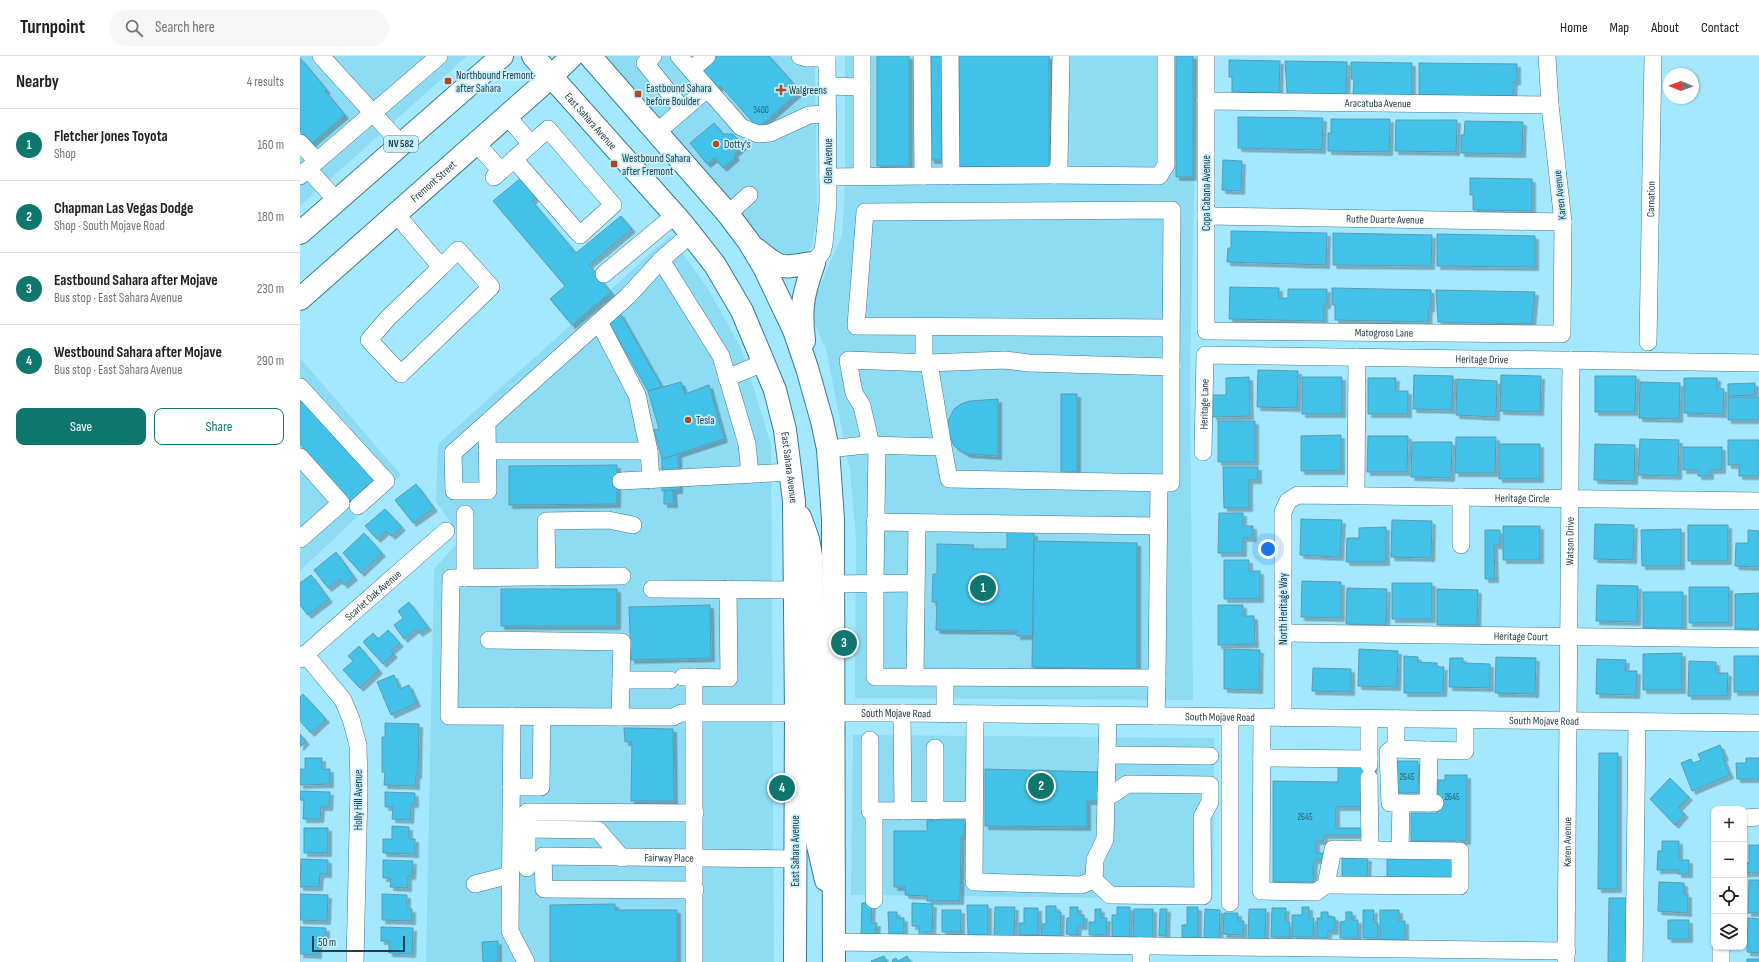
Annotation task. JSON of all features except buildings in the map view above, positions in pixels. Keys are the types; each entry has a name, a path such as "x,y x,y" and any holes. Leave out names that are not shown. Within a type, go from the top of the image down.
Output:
{"main road":[{"name":"NV 582","path":"301,230 337,201 502,56"},
{"name":"East Sahara Avenue","path":"533,56 563,65 675,215 715,265 742,311 765,362 775,390 785,430 791,472 794,501 794,590 815,713 834,908 834,952"},
{"name":"East Sahara Avenue","path":"590,56 728,214 749,242 776,291 794,330 807,368 822,421 828,449 832,506 833,584 795,859 795,962"},
{"name":"Fremont Street","path":"300,299 563,65"},
{"path":"749,242 765,256 780,266 792,267 814,263 805,292 802,312 807,368"},
{"path":"794,501 808,539 811,556 815,713"}],"street":[{"path":"308,169 372,112 439,56"},
{"path":"653,56 645,63 683,110"},
{"path":"679,56 740,127 758,134 770,133 809,114 828,114"},
{"path":"691,70 707,56"},
{"path":"800,56 807,58 827,57"},
{"path":"862,56 862,176"},
{"path":"922,56 923,176"},
{"path":"950,56 951,176"},
{"path":"1054,175 1060,166 1061,56"},
{"path":"828,176 1159,176 1166,165 1166,56"},
{"name":"Copa Cabana Avenue","path":"1206,56 1206,331"},
{"name":"Karen Avenue","path":"1547,56 1550,105 1563,222 1562,334"},
{"name":"Carnation","path":"1648,342 1653,56"},
{"name":"Glen Avenue","path":"814,263 822,252 824,244 828,176 827,57"},
{"path":"330,60 372,112 401,144"},
{"path":"828,86 862,87"},
{"path":"657,132 707,89"},
{"name":"Aracatuba Avenue","path":"1206,101 1550,105"},
{"path":"507,116 531,144"},
{"path":"476,143 497,174 514,159 531,144 548,130 613,205 580,235 514,159"},
{"path":"300,143 308,169 337,201"},
{"path":"728,214 749,196"},
{"path":"924,327 927,363 949,478 1158,483 1171,483 1172,210 865,212 856,326 1171,328"},
{"path":"396,214 441,267"},
{"path":"604,274 675,215"},
{"name":"Ruthe Duarte Avenue","path":"1206,216 1563,222"},
{"path":"487,424 488,491 454,491 453,453 633,292 661,260 691,234"},
{"path":"458,250 492,287 401,374 369,340 388,318 441,267 458,250"},
{"path":"661,260 721,356 746,444 750,474"},
{"path":"599,322 637,395 649,451 651,480"},
{"name":"Matogroso Lane","path":"1206,331 1562,334"},
{"name":"Heritage Drive","path":"1205,355 1759,363"},
{"name":"Heritage Lane","path":"1203,452 1205,355"},
{"path":"1356,496 1357,357"},
{"path":"1157,678 875,677 874,445 862,406 854,393 848,360 927,363 1005,360 1029,363 1171,367"},
{"name":"Watson Drive","path":"1568,721 1571,360"},
{"path":"727,378 765,362"},
{"path":"300,387 386,480 358,506"},
{"path":"828,449 874,445 943,447"},
{"path":"487,451 649,451"},
{"path":"300,457 341,503 300,539"},
{"path":"621,481 791,472"},
{"path":"1156,716 1158,483"},
{"name":"Heritage Circle","path":"1288,501 1298,495 1759,501"},
{"path":"1461,497 1462,545"},
{"name":"North Heritage Way","path":"1283,718 1283,512 1288,501"},
{"path":"465,514 465,578 622,576"},
{"path":"547,577 546,521 608,520 633,525"},
{"path":"875,522 1158,526"},
{"path":"915,677 917,523"},
{"name":"Scarlet Oak Avenue","path":"302,656 446,531"},
{"name":"South Mojave Road","path":"465,578 451,578 449,716 673,717 687,713 902,713 1759,724"},
{"path":"833,584 916,583"},
{"path":"652,589 794,590"},
{"path":"621,680 729,678 728,590"},
{"name":"Heritage Court","path":"1283,633 1759,639"},
{"path":"489,640 622,642 620,717"},
{"name":"Holly Hill Avenue","path":"302,656 342,700 351,719 358,745 359,788 355,962"},
{"path":"682,678 687,713 695,813 694,962"},
{"path":"945,678 945,714"},
{"path":"902,713 903,811"},
{"path":"975,714 974,882 1081,885 1094,880"},
{"path":"512,716 511,787 527,867 544,889 695,890"},
{"path":"1106,794 1113,794 1126,784 1210,785 1210,802 1202,817 1203,896 1110,895 1094,880 1095,860 1105,839 1106,794 1108,716"},
{"path":"511,787 541,788 542,717"},
{"path":"1230,717 1230,903"},
{"path":"1262,718 1262,891 1316,892 1326,885 1460,886 1460,851 1333,849 1326,885"},
{"path":"1369,719 1370,850"},
{"path":"1396,719 1396,746 1388,752 1400,850"},
{"path":"1392,749 1465,751 1465,720"},
{"name":"Karen Avenue","path":"1566,957 1568,721"},
{"path":"1634,962 1637,722"},
{"path":"870,740 870,811 974,810"},
{"path":"935,748 935,811"},
{"path":"1395,803 1432,803 1429,750"},
{"path":"1107,755 1210,756"},
{"path":"1262,758 1369,767"},
{"path":"874,811 874,900"},
{"path":"526,962 510,931 527,867 527,812 695,813"},
{"path":"1747,818 1759,817"},
{"path":"527,829 598,830 622,858"},
{"name":"Fairway Place","path":"475,884 527,867 622,858 795,859"},
{"path":"1721,950 1721,962"},
{"path":"834,952 1566,957"}],"shaded area":[{"path":"300,56 467,56 300,206"},
{"path":"606,56 815,56 817,220 811,248 803,258 778,256 767,247 604,58"},
{"path":"845,56 1197,56 1190,381 1193,700 855,698 856,538 850,471 826,349 809,312 842,235 845,185"},
{"path":"670,236 707,287 741,348 771,444 774,962 426,962 434,569 462,538 436,502 438,444"},
{"path":"300,358 401,475 300,571"},
{"path":"853,735 1214,738 1213,899 851,895"}],"place":[{"name":"Northbound Fremont after Sahara","path":"448,81"},
{"name":"Walgreens","path":"781,90"},
{"name":"Eastbound Sahara before Boulder","path":"638,94"},
{"name":"Dotty's","path":"716,144"},
{"name":"Westbound Sahara after Fremont","path":"614,164"},
{"name":"Tesla","path":"688,420"},
{"name":"Fletcher Jones Toyota","path":"983,588"},
{"name":"Eastbound Sahara after Mojave","path":"844,643"},
{"name":"Chapman Las Vegas Dodge","path":"1041,786"},
{"name":"Westbound Sahara after Mojave","path":"782,788"}]}
